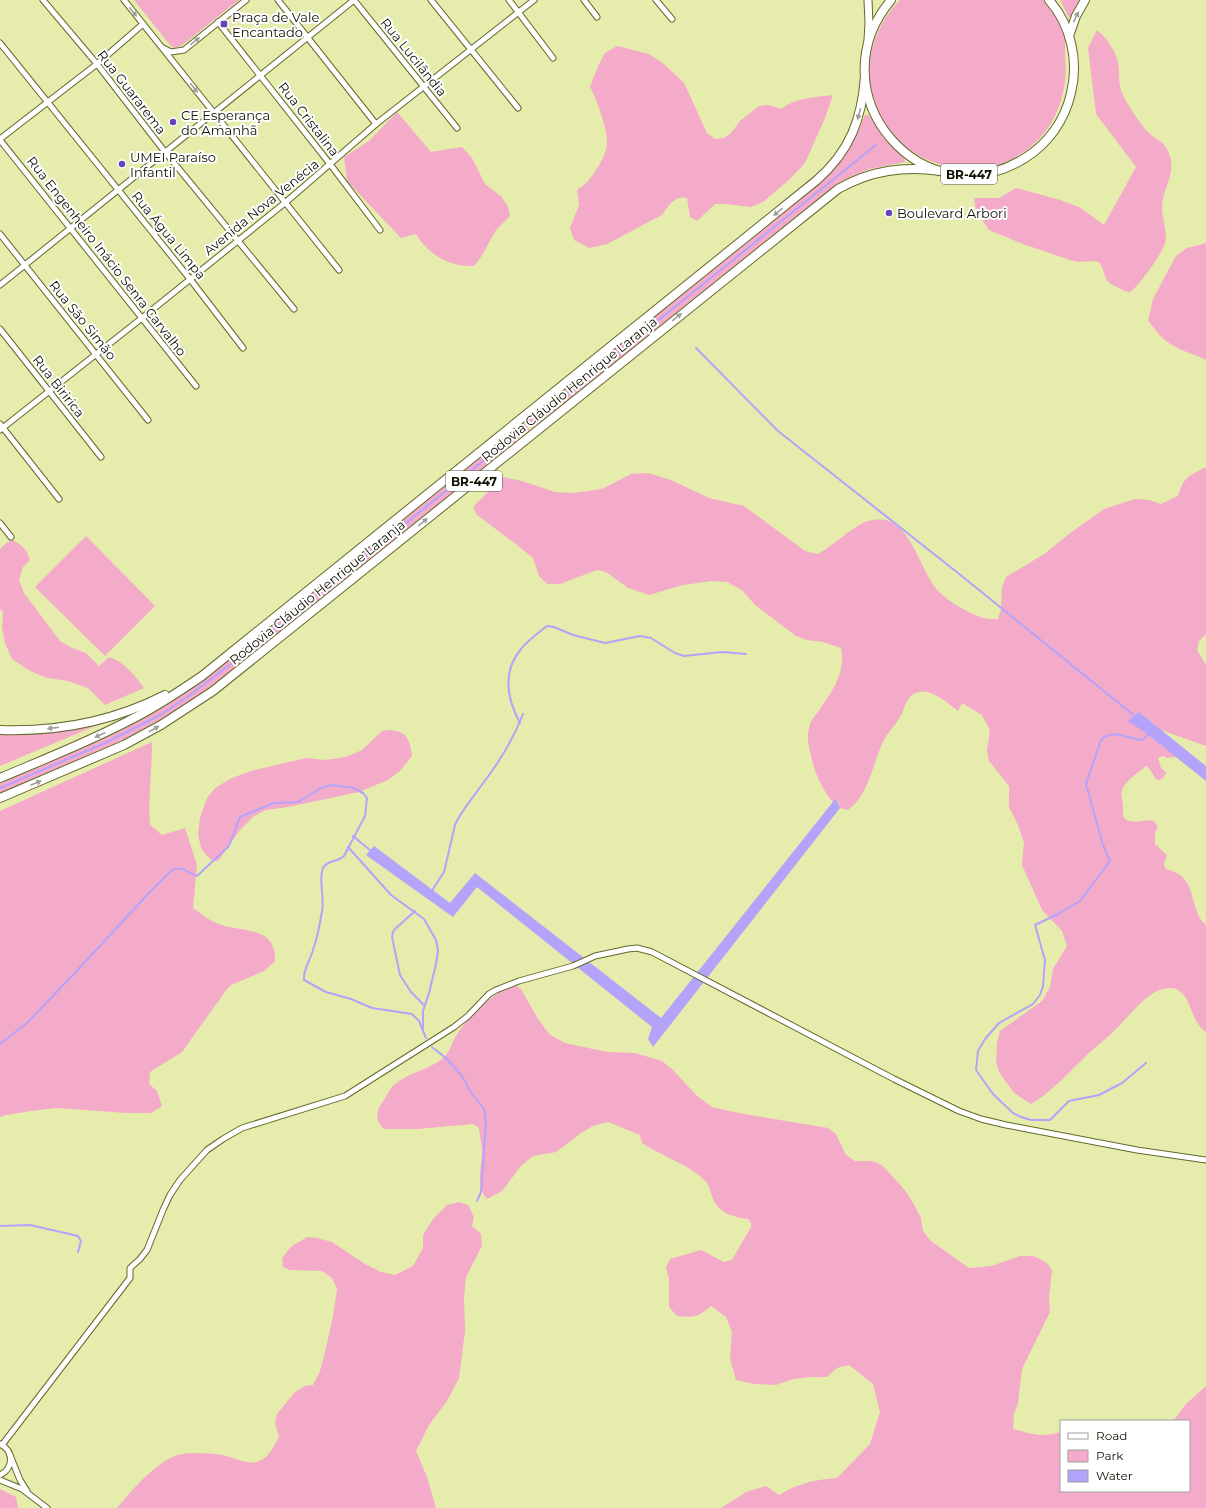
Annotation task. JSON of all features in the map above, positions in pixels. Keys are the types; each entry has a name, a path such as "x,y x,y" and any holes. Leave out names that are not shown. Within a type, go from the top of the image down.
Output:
{"main road":[{"path":"867,46 869,23 868,0"},
{"name":"BR-447","path":"891,0 874,26 867,46 865,76 871,105 884,132 909,156 922,164 941,171 961,174 991,172 1020,162 1044,143 1062,118 1072,89 1074,65 1069,36 1060,16 1049,0"},
{"name":"BR-447","path":"1069,36 1076,16 1085,0"},
{"name":"Rodovia Cláudio Henrique Laranja","path":"0,778 134,719 185,687 217,663 824,174 841,154 854,131 861,110 865,76"},
{"name":"Rodovia Cláudio Henrique Laranja","path":"0,798 124,745 161,725 207,695 838,189 867,175 887,170 909,168 941,171"},
{"path":"0,730 28,730 62,727 112,716 144,705 169,693 189,682 217,663"}],"street":[{"name":"Rua Guararema","path":"43,0 97,64 165,152 294,309"},
{"path":"124,0 340,270"},
{"path":"161,47 171,52 184,50 246,0"},
{"path":"278,0 376,124"},
{"path":"0,285 354,0"},
{"name":"Rua Lucilândia","path":"354,0 457,128"},
{"path":"431,0 518,108"},
{"path":"509,0 553,58"},
{"name":"Avenida Nova Venécia","path":"1,427 142,318 286,202 376,124 534,0"},
{"path":"584,0 596,17"},
{"path":"656,0 672,19"},
{"name":"Rua Cristalina","path":"218,22 380,230"},
{"path":"0,139 97,64 143,24"},
{"name":"Rua Água Limpa","path":"0,43 190,279 243,348"},
{"name":"Rua Engenheiro Inácio Senra Carvalho","path":"0,139 196,386"},
{"name":"Rua São Simão","path":"0,234 148,420"},
{"name":"Rua Biririca","path":"0,329 101,457"},
{"path":"1,427 59,499"},
{"path":"0,523 11,537"},
{"path":"35,1499 20,1480 8,1450 1,1444 130,1278 130,1268 147,1250 170,1195 180,1180 208,1150 223,1138 242,1128 345,1096 454,1027 468,1016 489,994 496,990 519,981 572,966 595,956 637,948 652,952 894,1079 959,1111 981,1119 1137,1150 1206,1160"},
{"path":"0,1475 9,1467 10,1455"},
{"path":"0,1480 16,1486 47,1508"}],"green space":[{"path":"134,0 239,0 181,46 175,48 170,45"},
{"path":"900,0 1051,0 1065,34 1065,81 1062,97 1051,123 1035,143 1014,158 991,166 966,169 941,165 917,154 890,132 883,121 875,102 869,77 869,65 871,53 879,29 892,9"},
{"path":"1060,0 1079,0 1072,16 1069,18"},
{"path":"1097,30 1107,40 1117,58 1120,86 1124,98 1145,129 1165,146 1170,157 1171,172 1162,207 1166,231 1164,246 1149,270 1130,292 1112,285 1105,277 1099,262 1078,262 1070,260 1023,244 989,230 976,211 974,198 999,198 1016,188 1057,199 1079,207 1104,225 1136,167 1096,114 1088,48"},
{"path":"617,46 649,54 664,64 684,83 707,133 715,139 724,138 731,133 740,121 759,106 768,105 781,109 792,102 799,100 833,95 825,118 805,163 789,180 763,202 751,207 715,204 697,221 690,217 687,198 679,198 672,202 662,215 607,244 589,248 574,240 570,228 579,205 577,190 588,181 595,172 604,156 607,146 607,135 603,121 590,87 605,53"},
{"path":"397,112 431,152 462,147 472,158 485,184 502,197 508,207 510,216 496,230 481,257 474,266 460,265 438,257 423,244 416,234 401,238 347,181 344,157 369,141"},
{"path":"865,115 869,115 884,139 904,158 905,162 869,169 834,186 534,428 527,419 828,176 850,148"},
{"path":"1206,243 1206,360 1179,349 1169,343 1160,336 1148,321 1153,299 1176,256 1187,248"},
{"path":"523,422 530,430 194,700 159,722 123,741 0,795 0,782 100,740 153,712"},
{"path":"1206,467 1206,634 1199,641 1197,650 1206,665 1206,746 1161,730 1139,712 1129,721 1176,757 1167,758 1163,756 1158,758 1161,768 1166,772 1162,779 1157,780 1146,766 1126,783 1121,794 1125,819 1135,822 1149,820 1156,823 1158,827 1155,832 1155,844 1167,855 1164,864 1165,868 1180,875 1185,880 1189,886 1198,914 1206,925 1206,1032 1197,1023 1183,994 1173,988 1166,988 1157,991 1140,1004 1113,1032 1053,1088 1031,1104 1014,1093 999,1072 996,1062 997,1043 1000,1031 1042,1001 1050,987 1053,969 1067,946 1062,931 1042,910 1022,865 1024,843 1018,825 1009,807 1009,786 989,761 987,750 990,730 982,715 962,703 958,711 929,692 916,693 908,699 903,712 885,739 861,796 848,810 840,808 837,798 833,802 823,789 818,779 808,744 808,735 812,721 834,688 840,673 842,665 841,648 796,636 755,605 742,590 727,582 712,581 683,585 649,595 628,588 606,572 597,570 560,584 547,584 539,576 533,558 477,515 473,507 503,477 522,481 555,492 574,493 602,489 631,474 648,473 671,480 709,498 744,506 805,551 818,554 863,523 878,519 891,522 901,529 910,540 931,580 942,595 959,607 977,616 998,619 1001,609 1002,587 1006,577 1044,554 1104,509 1135,499 1149,500 1161,504 1178,496 1185,480"},
{"path":"86,536 155,606 105,656 35,587"},
{"path":"13,540 24,548 30,560 23,567 19,580 24,593 60,641 72,648 86,653 99,666 109,657 115,660 129,670 144,688 105,705 88,688 68,681 47,678 30,671 12,659 5,643 2,627 3,612 0,609 0,549 6,543"},
{"path":"100,724 0,766 0,735 29,735 59,732"},
{"path":"390,730 400,732 407,737 412,756 400,771 388,780 359,792 288,807 266,810 254,816 240,830 218,861 213,861 201,848 198,834 200,818 207,798 215,788 232,778 251,771 306,758 326,760 346,757 362,750 382,731"},
{"path":"152,742 149,804 150,825 162,835 185,828 197,865 193,908 216,923 228,927 256,932 264,936 270,941 274,949 275,961 264,971 231,985 182,1052 150,1072 149,1084 157,1091 162,1106 151,1113 127,1113 57,1108 0,1117 0,811"},
{"path":"515,985 521,989 538,1019 550,1035 565,1043 607,1052 635,1053 662,1061 673,1070 696,1095 712,1107 828,1128 836,1134 846,1155 855,1161 872,1161 882,1165 904,1189 912,1201 921,1218 923,1231 931,1241 969,1268 991,1266 1020,1256 1033,1256 1048,1264 1052,1270 1049,1297 1050,1312 1022,1369 1018,1403 1014,1414 1013,1429 1031,1434 1042,1435 1060,1432 1060,1492 1190,1492 1190,1420 1174,1420 1186,1404 1206,1386 1206,1508 721,1508 746,1492 766,1486 779,1495 807,1483 837,1478 870,1444 880,1412 873,1384 849,1365 837,1368 827,1377 793,1379 776,1385 754,1384 736,1380 730,1359 732,1332 726,1317 711,1306 696,1316 677,1316 669,1307 669,1279 666,1268 670,1259 701,1250 724,1262 732,1260 751,1227 751,1223 748,1219 733,1216 720,1209 714,1201 707,1183 701,1177 686,1166 642,1143 640,1135 608,1122 593,1126 556,1152 533,1156 521,1166 502,1191 487,1199 483,1194 480,1182 482,1150 479,1128 473,1124 418,1129 384,1129 379,1123 377,1114 392,1087 405,1077 442,1059 456,1036 474,1013 490,999 507,988"},
{"path":"459,1202 468,1205 474,1217 472,1226 481,1234 482,1246 466,1277 464,1298 465,1331 459,1378 447,1401 429,1425 416,1451 427,1477 436,1508 117,1508 146,1476 173,1456 187,1453 207,1453 253,1462 263,1459 268,1455 279,1437 275,1423 277,1414 295,1392 305,1386 313,1385 320,1371 333,1316 337,1289 332,1278 322,1271 290,1270 283,1267 282,1258 292,1246 307,1237 332,1242 365,1264 381,1272 395,1275 413,1266 423,1248 423,1235 433,1219 447,1205"},
{"path":"0,1489 16,1497 18,1508 0,1508"}],"water":[{"path":"1139,712 1206,766 1206,781 1147,734 1128,721"},
{"path":"836,798 840,808 653,1047 648,1039 652,1027 477,887 453,917 366,855 374,846 450,903 475,873 661,1018"}],"waterway":[{"path":"533,421 876,145"},
{"path":"696,348 778,431 958,573 1136,717"},
{"path":"0,788 105,743 160,715 186,698 236,660 524,428"},
{"path":"520,723 512,705 508,686 511,667 515,658 524,646 547,626 554,627 573,635 605,643 640,636 651,638 675,653 684,656 722,652 746,654"},
{"path":"431,892 444,872 457,820 499,760 515,733 523,714"},
{"path":"1146,1063 1122,1083 1099,1095 1069,1101 1050,1120 1031,1120 1013,1113 993,1094 976,1070 978,1051 985,1039 999,1023 1033,1004 1040,995 1043,986 1045,960 1035,925 1080,901 1110,861 1103,845 1086,784 1101,740 1115,734 1142,740 1149,734"},
{"path":"0,1044 27,1023 171,871 178,868 197,876 229,846 240,817 274,803 298,802 323,787 333,785 353,788 363,793 367,798 365,816 344,856 330,862 323,868 321,878 323,906 318,931 312,954 307,965 304,980 326,992 351,999 372,1008 412,1014 419,1021 426,1038"},
{"path":"353,836 371,851"},
{"path":"348,847 391,895 424,919 436,940 438,950 436,964 423,1011 423,1029"},
{"path":"415,911 395,929 392,937 400,975 411,992 425,1006"},
{"path":"432,1047 447,1059 462,1076 470,1091 484,1109 486,1123 481,1192 477,1201"},
{"path":"0,1226 30,1225 78,1236 81,1241 78,1252"}],"place":[{"name":"Praça de Vale Encantado","path":"224,24"},
{"name":"CE Esperança do Amanhã","path":"173,122"},
{"name":"UMEI Paraíso Infantil","path":"122,164"},
{"name":"Boulevard Arbori","path":"889,213"}]}
